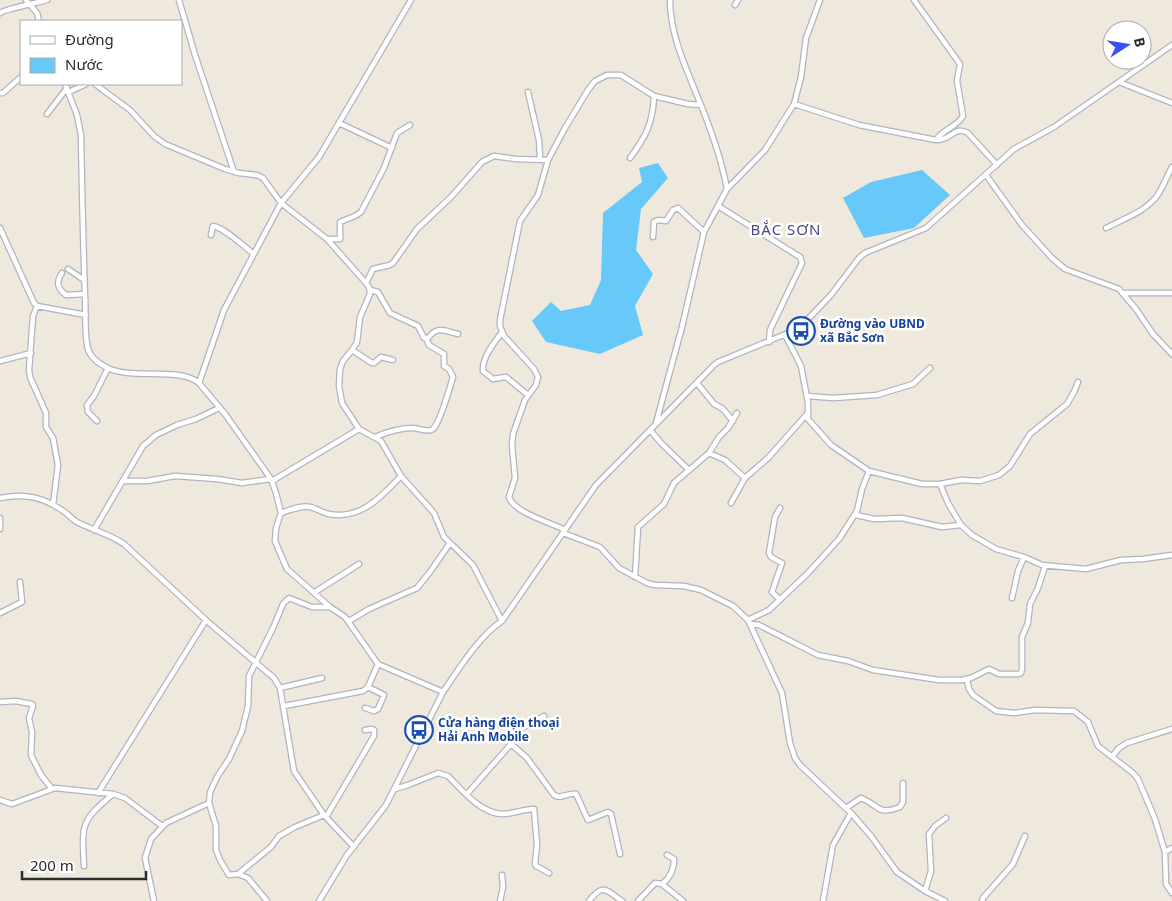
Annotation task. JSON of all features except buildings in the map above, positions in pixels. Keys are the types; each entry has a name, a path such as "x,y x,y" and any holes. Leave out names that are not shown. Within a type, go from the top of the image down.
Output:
{"street":[{"path":"26,0 37,13 39,20"},
{"path":"0,13 4,10 47,0"},
{"path":"179,0 195,56 234,172"},
{"path":"199,383 224,310 281,203 319,157 411,0"},
{"path":"670,0 670,14 676,39 716,145 727,189"},
{"path":"735,5 738,0"},
{"path":"656,424 682,327 704,232 727,189 764,150 794,104 806,38 820,0"},
{"path":"914,0 960,64 957,80 963,116 959,122 939,135 936,140"},
{"path":"319,901 335,873 382,811 395,789 443,692 491,628 502,621 596,485 650,430 718,362 786,335 811,316 831,295 859,258 865,253 926,228 1014,149 1054,126 1172,45"},
{"path":"701,104 688,104 654,96 621,75 614,74 601,77 588,90 548,160 538,195 520,221 500,320 502,332 537,373 538,381 528,395 513,434 512,446 515,478 509,493 510,500 529,515 600,547 616,565 635,577 651,584 684,586 702,590 733,606 750,622 782,693 790,744 795,758 806,772 851,813 871,836 897,872 925,891 945,901"},
{"path":"0,93 3,93 20,78"},
{"path":"1119,82 1172,103"},
{"path":"47,114 67,88 81,85"},
{"path":"96,85 130,110 165,144 234,172 260,176 281,203 327,240 366,283 370,290 360,317 357,342 341,365 340,390 342,403 359,429 381,441 401,476 431,509 442,534 475,568 502,621"},
{"path":"67,88 77,115 81,135 84,280 88,347 91,355 96,361 108,368 130,374 158,374 195,379 219,408 272,480 281,513 274,535 278,552 287,569 349,621 360,640 378,664 443,692"},
{"path":"528,92 539,140 540,158"},
{"path":"630,158 646,135 653,110 654,96"},
{"path":"794,104 859,125 936,140 947,138 957,130 965,132 996,165"},
{"path":"340,123 392,148"},
{"path":"327,240 340,239 340,222 361,212 384,168 397,133 410,125"},
{"path":"366,283 373,269 390,266 417,229 451,197 482,162 494,156 548,160"},
{"path":"1106,228 1136,213 1151,202 1172,167"},
{"path":"986,175 1028,232 1058,264 1072,272 1114,286 1123,293 1153,334 1172,354"},
{"path":"718,206 800,257 802,262 770,330 769,342"},
{"path":"653,238 654,222 658,220 666,221 673,210 678,208 704,232"},
{"path":"211,235 213,226 222,228 254,254"},
{"path":"0,228 34,304 86,315"},
{"path":"68,269 84,280"},
{"path":"62,272 58,280 61,291 66,295 85,294"},
{"path":"370,290 378,292 390,313 418,326 429,346 444,354 444,366 449,369 453,377 446,401 434,428 429,430 399,429 374,437"},
{"path":"1123,293 1172,293"},
{"path":"37,306 33,316 30,377 46,413 46,427 53,438 58,465 53,505"},
{"path":"426,338 438,329 458,334"},
{"path":"502,332 487,354 482,368 483,371 493,379 506,377 528,395"},
{"path":"786,335 801,366 807,396 807,414 810,422 831,445 869,471 922,484 940,484 961,480 986,480 1005,471 1030,434 1067,404 1078,382"},
{"path":"352,350 372,363 384,356 393,360"},
{"path":"0,361 31,353"},
{"path":"97,422 88,412 87,405 94,396 108,368"},
{"path":"807,396 833,398 877,395 913,384 930,368"},
{"path":"697,383 714,404 723,409 733,421"},
{"path":"94,530 143,446 156,436 177,425 196,419 219,408"},
{"path":"635,577 638,528 664,504 671,486 709,452 737,413"},
{"path":"731,502 745,478 768,458 807,414"},
{"path":"123,481 147,481 175,476 242,483 272,480 359,429"},
{"path":"650,430 689,470"},
{"path":"709,452 728,462 745,478"},
{"path":"750,622 780,600 839,539 856,515 869,471"},
{"path":"281,513 304,506 333,514 357,512 375,502 401,476"},
{"path":"940,484 948,503 961,525 972,535 992,547 1045,566 1091,569 1120,560 1143,560 1172,555"},
{"path":"0,498 24,495 53,505 80,524 124,544 206,620 274,678 280,688 284,706 294,772 325,816 354,847"},
{"path":"780,508 775,517 769,553 771,557 782,563 772,592 780,600"},
{"path":"856,515 874,519 902,518 942,527 961,525"},
{"path":"0,518 0,529"},
{"path":"349,621 369,609 416,588 430,572 450,543"},
{"path":"1012,598 1017,574 1024,557"},
{"path":"315,592 359,564"},
{"path":"750,622 759,624 818,655 853,662 873,670 939,680 967,680 989,669 999,674 1022,673 1022,637 1028,623 1030,604 1038,588 1045,566"},
{"path":"0,613 22,602 20,582"},
{"path":"267,901 250,880 238,874 229,875 220,860 216,850 216,822 209,803 210,792 215,780 229,759 242,730 248,706 248,680 283,604 286,600 292,599 312,607 330,607"},
{"path":"98,793 206,620"},
{"path":"284,706 357,692 368,687 378,664"},
{"path":"280,688 322,678"},
{"path":"967,680 973,695 996,711 1014,713 1034,710 1076,712 1090,725 1095,744 1138,779 1155,819 1165,852 1166,884 1172,893"},
{"path":"365,708 378,709 384,698 380,693 368,687"},
{"path":"0,702 15,701 32,704 29,718 32,732 31,754 41,775 52,789"},
{"path":"467,794 511,744 520,728 544,716"},
{"path":"1112,757 1119,748 1127,743 1172,729"},
{"path":"238,874 271,847 279,836 299,825 325,816 374,736 374,730 364,730"},
{"path":"511,744 527,758 554,795 560,797 576,794 588,820 608,812 611,814 620,854"},
{"path":"395,789 442,773 448,776 485,809 495,813 504,814 534,809 537,844 534,864 549,873"},
{"path":"846,808 861,798 881,810 900,807 903,802 903,783"},
{"path":"0,800 12,804 52,789 113,794 125,798 162,826"},
{"path":"84,866 83,840 86,820 92,812 113,794"},
{"path":"154,901 145,858 151,839 162,826 209,803"},
{"path":"823,901 833,845 851,813"},
{"path":"925,891 931,871 929,834 935,826 946,818"},
{"path":"982,901 1013,864 1025,836"},
{"path":"1165,852 1172,848"},
{"path":"662,884 668,878 673,866 674,859 667,855"},
{"path":"500,901 503,887 502,875"},
{"path":"638,901 654,883 662,884 682,901"},
{"path":"589,901 601,889 605,889 622,901"}],"water":[{"path":"658,163 668,178 641,209 636,250 653,274 635,306 643,335 600,354 546,342 532,321 551,302 561,311 590,305 601,280 603,213 642,182 639,168"},
{"path":"922,170 950,195 914,228 864,238 843,198 871,182"}],"place":[{"name":"Đường vào UBND xã Bắc Sơn","path":"801,331"},
{"name":"Cửa hàng điện thoại Hải Anh Mobile","path":"419,730"}],"district":[{"name":"BẮC SƠN","path":"786,230"}]}
